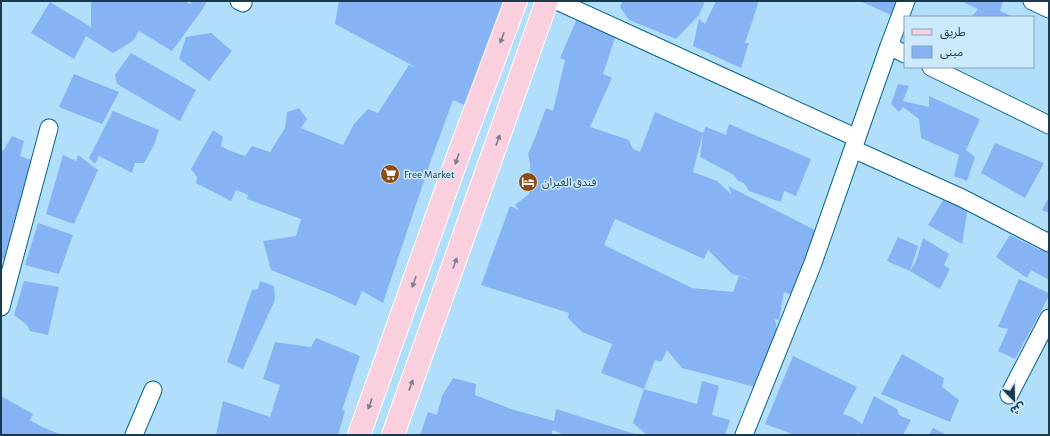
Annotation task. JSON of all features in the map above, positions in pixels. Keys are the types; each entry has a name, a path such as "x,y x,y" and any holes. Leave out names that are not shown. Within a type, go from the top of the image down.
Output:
{"main road":[{"path":"359,435 462,144 516,1"},
{"path":"393,435 547,1"}],"street":[{"path":"557,1 855,143 1049,243"},
{"path":"744,435 813,263 906,1"},
{"path":"1032,1 1049,9"},
{"path":"889,46 904,54"},
{"path":"933,68 1049,125"},
{"path":"1,307 49,128"},
{"path":"1009,395 1049,318"},
{"path":"134,435 153,390"}],"building":[{"path":"92,1 184,1 191,4 192,1 207,1 172,51 139,31 133,41 113,53 86,36 74,59 31,33 50,2 91,27"},
{"path":"339,1 511,1 490,57 464,105 453,100 430,163 383,303 362,291 356,306 271,270 263,241 296,236 301,219 247,199 248,195 236,190 231,201 196,183 197,177 191,169 213,130 223,137 221,146 245,156 252,146 270,152 285,128 287,112 299,108 307,119 301,128 343,145 354,124 368,109 378,113 409,65 417,68 335,24"},
{"path":"623,1 705,1 699,15 676,39 629,20 620,7"},
{"path":"716,1 759,1 745,43 749,43 741,68 693,46 699,19 705,24"},
{"path":"860,1 896,1 891,15"},
{"path":"961,1 1003,1 1000,11 1011,16 973,16 978,9"},
{"path":"578,16 616,35 603,74 612,78 590,127 629,140 633,149 640,152 655,112 703,133 693,172 717,181 732,195 728,186 817,231 791,295 784,292 779,320 775,319 778,335 759,388 682,368 667,350 661,362 655,360 644,389 601,373 612,344 582,332 568,318 569,313 481,285 510,206 519,210 515,205 529,194 530,163 528,154 546,108 553,111 565,60 560,58","holes":["615,219 704,259 708,250 732,274 744,277 750,280 739,276 733,292 692,288 604,245"]},
{"path":"211,33 232,51 209,81 179,59 186,37"},
{"path":"131,53 196,90 180,121 117,84 115,75"},
{"path":"74,74 119,92 102,124 59,107"},
{"path":"898,84 909,86 903,101 929,107 929,96 980,119 966,150 975,157 967,181 954,176 959,155 921,138 919,119 903,107 899,112 891,104"},
{"path":"113,111 159,130 154,145 144,163 135,163 132,173 99,156 95,164 89,158"},
{"path":"729,124 811,159 796,196 784,191 781,202 749,191 744,183 738,181 734,175 700,157 703,133 706,127 726,135"},
{"path":"12,136 24,141 20,156 37,162 5,260 1,258 1,150 3,151"},
{"path":"995,143 1044,163 1025,198 981,173"},
{"path":"63,155 76,161 78,155 98,170 74,224 46,214"},
{"path":"945,197 968,207 962,244 928,225"},
{"path":"1049,197 1049,213 1042,210"},
{"path":"38,223 73,235 59,274 25,265"},
{"path":"1010,235 1040,250 1042,245 1049,248 1049,280 1031,270 1027,278 996,257"},
{"path":"898,237 918,246 910,271 887,261"},
{"path":"923,238 949,254 944,265 950,269 940,289 910,271 916,261"},
{"path":"1019,279 1049,293 1049,296 1015,359 998,351 1008,329 998,327"},
{"path":"24,281 59,287 48,335 30,331 27,325 14,315"},
{"path":"260,281 274,286 275,300 243,369 227,362 252,290 258,289"},
{"path":"316,338 360,356 342,410 345,411 338,435 216,435 223,401 270,417 280,385 263,379 275,342 311,347"},
{"path":"902,354 944,378 942,387 959,400 950,422 881,394"},
{"path":"793,356 857,387 843,414 852,417 862,424 874,396 897,409 899,415 911,420 903,435 858,435 859,430 857,435 795,435 765,424"},
{"path":"453,378 476,384 475,395 511,409 554,421 556,409 638,435 564,435 553,430 551,435 420,435 428,412 437,415 442,396"},
{"path":"702,381 719,386 712,415 730,420 725,435 647,435 633,423 644,389 697,404"},
{"path":"1,396 33,414 30,420 42,427 62,435 1,435"},
{"path":"933,428 947,435 929,435"}],"place":[{"name":"Free Market","path":"390,174"},
{"name":"فندق الغيران","path":"528,182"}]}
